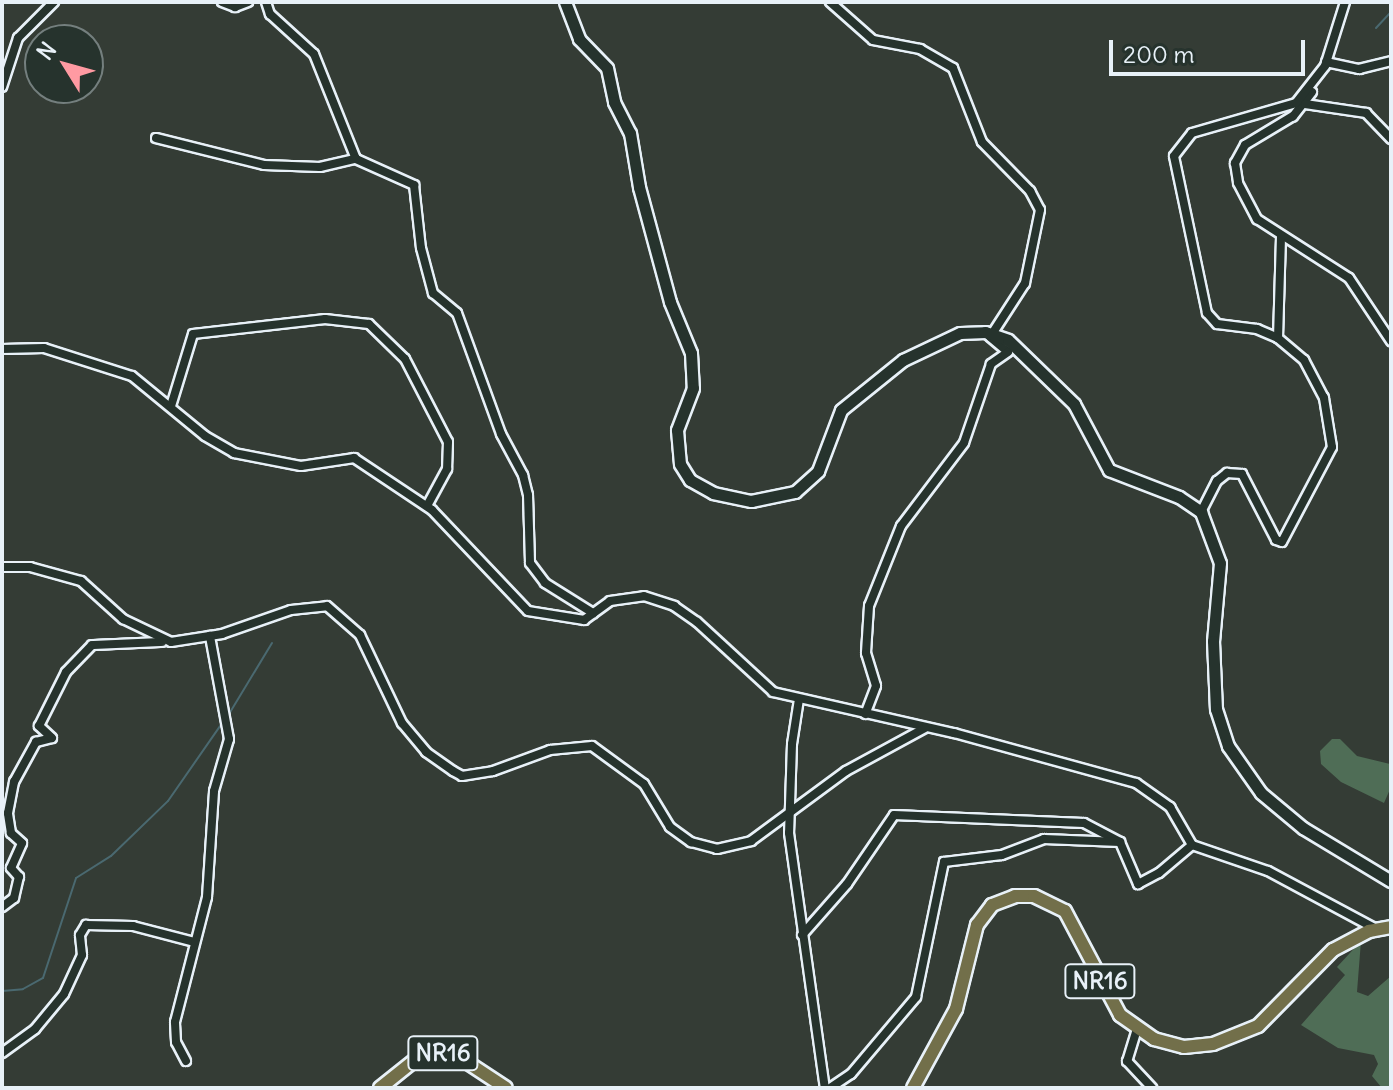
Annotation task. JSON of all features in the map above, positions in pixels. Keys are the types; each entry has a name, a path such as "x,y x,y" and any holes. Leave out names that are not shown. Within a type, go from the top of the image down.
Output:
{"main road":[{"path":"565,2 579,39 607,68 614,102 630,133 639,187 670,302 691,353 693,388 677,435 682,470 696,485 751,501 795,492 818,471 830,431 845,406 931,344 965,332 992,333 1039,365 1074,404 1109,470 1179,497 1201,512 1220,563 1220,601 1212,630 1223,736 1248,777 1275,805 1314,836 1391,881"},
{"name":"NR16","path":"913,1088 956,1009 977,925 992,905 1015,896 1047,900 1073,918 1103,988 1137,1029 1184,1047 1242,1034 1278,1011 1333,950 1376,929 1391,927"},
{"name":"NR16","path":"380,1088 415,1060 440,1053 459,1057 506,1088"}],"street":[{"path":"2,87 18,38 54,2"},
{"path":"222,2 235,7 248,2"},
{"path":"266,2 270,14 314,54 356,159"},
{"path":"830,2 873,40 920,49 953,68 961,78 982,142 1038,203 1025,283 992,333 993,341 1008,352 991,364 964,443 901,526 869,606 866,653 876,686 865,714"},
{"path":"1345,2 1326,62 1305,104 1249,141 1234,165 1252,212 1281,236 1349,278 1391,341"},
{"path":"1326,62 1359,69 1391,61"},
{"path":"1201,512 1217,481 1227,473 1242,474 1276,540 1282,542 1331,456 1328,409 1304,360 1278,338 1257,329 1217,324 1207,313 1174,156 1192,133 1285,110 1314,84"},
{"path":"1305,104 1366,113 1383,125 1391,139"},
{"path":"156,138 264,165 320,167 356,159 414,185 421,248 433,293 457,313 501,434 523,475 530,563 545,583 593,613"},
{"path":"1278,338 1281,236"},
{"path":"171,406 193,334 325,319 369,324 405,359 448,442 447,469 427,506"},
{"path":"2,349 44,348 101,363 147,384 205,436 234,453 301,466 353,457 427,506 524,609 584,620 622,597 644,596 674,606 763,686 799,699 926,727 1136,783 1170,807 1192,845 1268,871 1376,929"},
{"path":"2,567 30,567 81,581 123,619 171,642"},
{"path":"2,907 14,898 19,877 11,868 22,843 11,833 8,813 14,782 36,742 52,738 39,726 66,672 92,645 171,642 210,636 291,610 324,605 360,635 405,727 426,752 462,776 493,771 562,747 592,746 644,784 664,821 691,842 733,849 788,815 846,771 926,727"},
{"path":"186,1061 176,1042 175,1022 213,863 214,791 229,739 210,636"},
{"path":"799,699 788,815 802,935 817,1006 828,1088 855,1070 916,997 944,862 1002,855 1044,839 1120,842"},
{"path":"802,935 847,884 894,815 1077,822 1106,831 1120,842 1138,884 1192,845"},
{"path":"2,1053 35,1029 64,994 82,955 80,935 86,925 133,926 194,942"},
{"path":"1137,1029 1127,1061 1152,1088"}],"green space":[{"path":"1332,739 1340,739 1357,756 1390,764 1391,787 1384,803 1341,782 1321,764 1320,751"},
{"path":"1361,941 1357,992 1368,996 1391,976 1391,1088 1382,1088 1372,1076 1378,1064 1374,1055 1338,1048 1301,1025 1345,975 1337,967"}],"waterway":[{"path":"1376,28 1391,12"},
{"path":"229,714 272,643"},
{"path":"2,991 23,989 43,978 76,878 111,856 168,801 223,722"}]}
